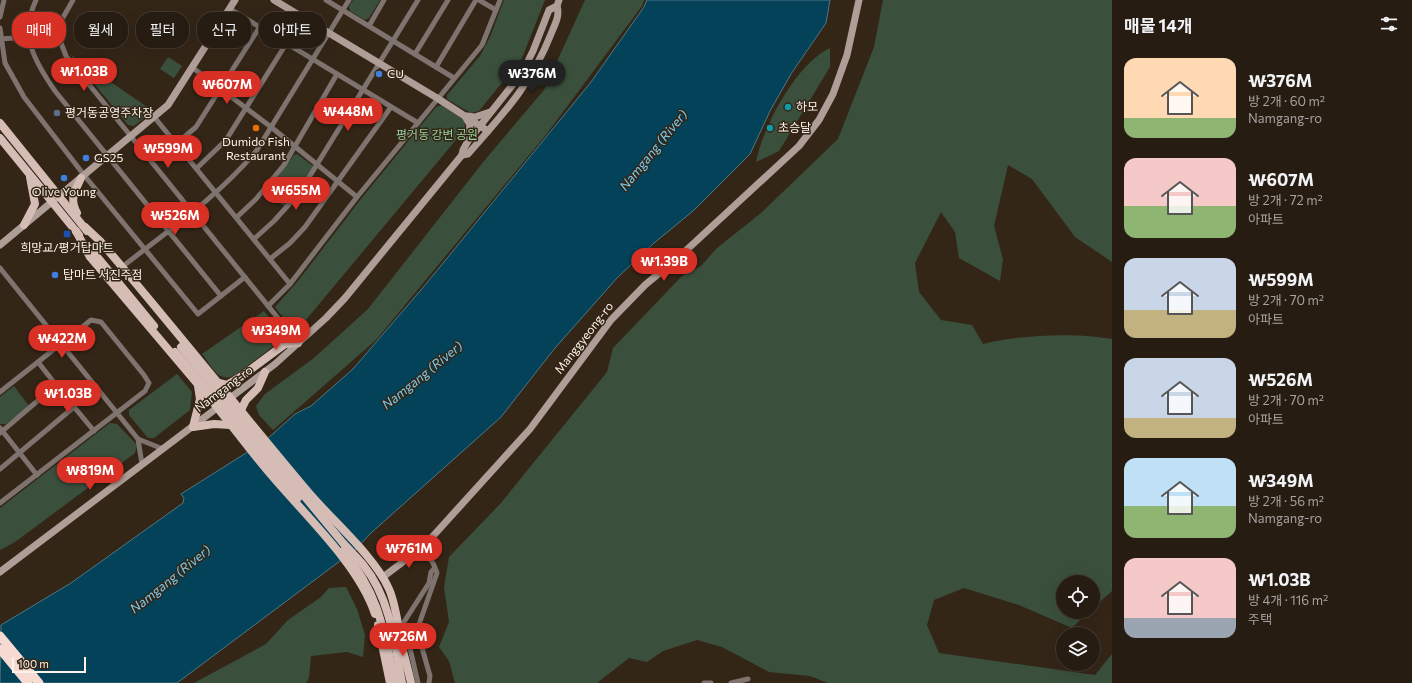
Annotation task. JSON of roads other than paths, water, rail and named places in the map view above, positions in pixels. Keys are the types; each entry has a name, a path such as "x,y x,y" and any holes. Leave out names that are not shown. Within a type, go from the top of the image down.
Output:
{"highway":[{"path":"0,636 39,683"},
{"path":"0,649 28,683"}],"main road":[{"path":"0,123 60,195 178,349 354,564 370,590 382,620 395,683"},
{"path":"0,138 76,231 365,567 379,592 389,616 402,683"},
{"path":"24,225 35,204 30,174"},
{"path":"83,177 72,199 83,225 101,242 231,397 305,489 369,559 383,577 390,590 411,683"},
{"path":"76,231 90,257 350,569 373,608 390,683"},
{"path":"218,383 227,385 242,376 285,344 298,343"},
{"path":"241,410 246,400 258,388 265,372"},
{"path":"198,386 200,399 193,427 214,424 230,425"},
{"path":"361,586 383,577"}],"street":[{"path":"0,17 4,0"},
{"path":"32,12 36,0"},
{"path":"66,12 73,0"},
{"path":"0,245 155,118 168,105 235,0"},
{"path":"274,0 330,32 438,98 488,131"},
{"path":"326,0 454,78"},
{"path":"122,267 217,192 239,172 271,127 348,0"},
{"path":"368,26 384,0"},
{"path":"254,239 290,204 318,166 418,0"},
{"path":"414,54 448,0"},
{"path":"436,67 476,0"},
{"path":"479,0 496,10"},
{"path":"268,306 290,284 357,197 482,45 500,0"},
{"name":"Manggyeong-ro","path":"383,577 422,548 530,429 611,320 645,285 680,256 799,146 819,120 833,94 847,55 859,0"},
{"name":"Namgang-ro","path":"0,572 162,449 218,409 231,397 265,372 326,318 345,298 462,155 468,141 522,72 533,51 549,10 558,3"},
{"name":"Namgang-ro","path":"462,155 468,154 521,93 532,77 544,53 559,13 558,3"},
{"path":"176,144 196,127 221,90 259,28 230,9"},
{"path":"0,28 0,38 5,63 24,97 83,177 146,249 198,314 244,276"},
{"path":"0,38 12,38"},
{"path":"32,48 35,61 57,93 221,296"},
{"path":"63,48 66,56 298,343"},
{"path":"197,168 226,140 283,48"},
{"path":"293,48 418,124"},
{"path":"193,68 271,127 357,197"},
{"path":"237,217 271,182 295,147 337,74"},
{"path":"270,259 290,243 305,227 337,180 391,107"},
{"path":"465,116 476,117 492,111"},
{"path":"465,116 470,125 468,141"},
{"path":"155,118 217,192 290,284"},
{"path":"0,268 138,439 142,464"},
{"path":"0,392 91,320 101,322 144,375 148,383 145,391 118,413 0,503"},
{"path":"38,362 94,431"},
{"path":"37,475 1,430 56,385"},
{"path":"0,469 74,407"},
{"path":"138,439 162,449"},
{"path":"428,541 428,557"},
{"path":"422,548 436,573 434,582 419,619 417,630 430,676 429,683"},
{"path":"411,556 428,557"},
{"path":"418,683 404,622 429,583 431,572 434,569"},
{"path":"731,683 748,679"},
{"path":"704,683 711,683"}],"water":[{"name":"Namgang (River)","path":"647,0 830,0 826,23 791,74 770,111 750,154 693,211 654,243 617,278 555,348 501,417 371,533 356,549 177,683 0,683 1,625 71,583 183,503 184,498 181,494 265,441 295,414 311,406 353,369 426,284 591,82 644,7"}],"place":[{"name":"CU","path":"379,74"},
{"name":"하모","path":"788,107"},
{"name":"평거동공영주차장","path":"57,113"},
{"name":"Dumido Fish Restaurant","path":"256,128"},
{"name":"초승달","path":"770,128"},
{"name":"GS25","path":"86,158"},
{"name":"Olive Young","path":"64,178"},
{"name":"희망교/평거탑마트","path":"67,234"},
{"name":"탑마트 서진주점","path":"55,275"}],"park label":[{"name":"평거동 강변 공원","path":"437,135"}]}
